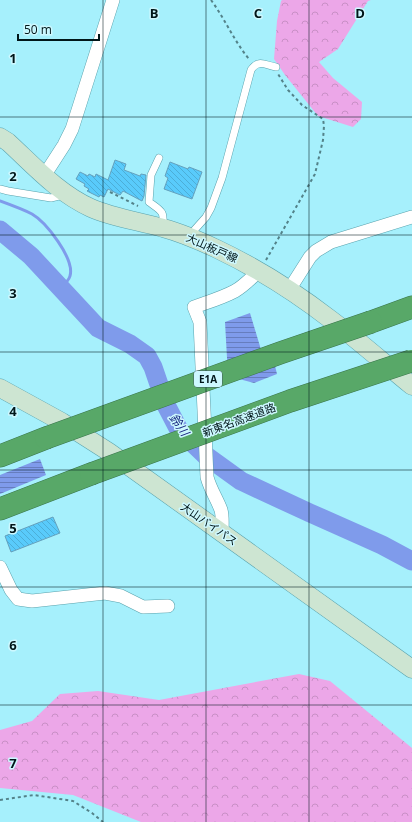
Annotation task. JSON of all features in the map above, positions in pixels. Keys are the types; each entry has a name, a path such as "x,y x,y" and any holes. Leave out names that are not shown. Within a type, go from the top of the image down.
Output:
{"highway":[{"name":"E1A","path":"0,456 280,353 412,307"},
{"name":"新東名高速道路","path":"0,509 290,401 412,364"}],"main road":[{"name":"大山板戸線","path":"0,137 8,142 56,187 76,200 99,211 188,236 259,271 330,318 412,386"},
{"name":"大山バイパス","path":"0,388 62,422 109,452 412,669"}],"street":[{"path":"44,176 64,145 72,128 113,0"},
{"path":"289,290 310,257 327,244 412,217"},
{"path":"222,532 223,522 221,510 209,486 207,477 200,322 194,307 235,291 259,271"},
{"path":"0,567 11,590 18,599 32,601 105,592 121,596 143,607 168,606"}],"lane":[{"path":"188,236 206,217 211,208 222,178 251,70 254,65 259,63 276,67"},
{"path":"158,158 151,175 149,202 160,210 164,216 163,228"},
{"path":"0,189 51,198 59,196 63,192"}],"path":[{"path":"210,0 220,13 242,50 254,65"},
{"path":"259,271 315,174 324,140 323,119 302,105 288,90 279,76 276,67"},
{"path":"110,192 131,203"},
{"path":"0,800 34,795 73,801 103,822"}],"green space":[{"path":"282,0 371,0 368,1 338,49 319,62 333,78 362,102 361,119 353,127 318,116 274,59 277,21"},
{"path":"299,674 330,681 412,748 412,822 141,822 73,795 0,788 0,730 32,721 60,694 98,691 159,700"}],"water":[{"path":"250,313 262,353 271,350 277,374 254,383 228,376 225,322"},
{"path":"40,459 46,475 0,494 0,475"}],"building":[{"path":"115,160 126,164 124,170 140,176 141,174 146,175 144,196 142,201 123,191 120,195 108,189 104,197 100,195 99,197 87,191 89,189 84,186 85,184 76,179 80,172 88,176 89,174 95,177 96,174 108,180"},
{"path":"170,162 188,169 189,167 202,172 192,199 164,189 168,178 165,176"},
{"path":"53,517 60,533 11,552 5,536"}],"waterway":[{"path":"0,201 32,214 38,218 58,242 64,251 70,269 70,276 61,288"},
{"name":"鈴川","path":"0,230 31,256 98,328 130,344 147,356 153,367 166,405 179,430 205,455 241,481 382,545 412,561"}]}
